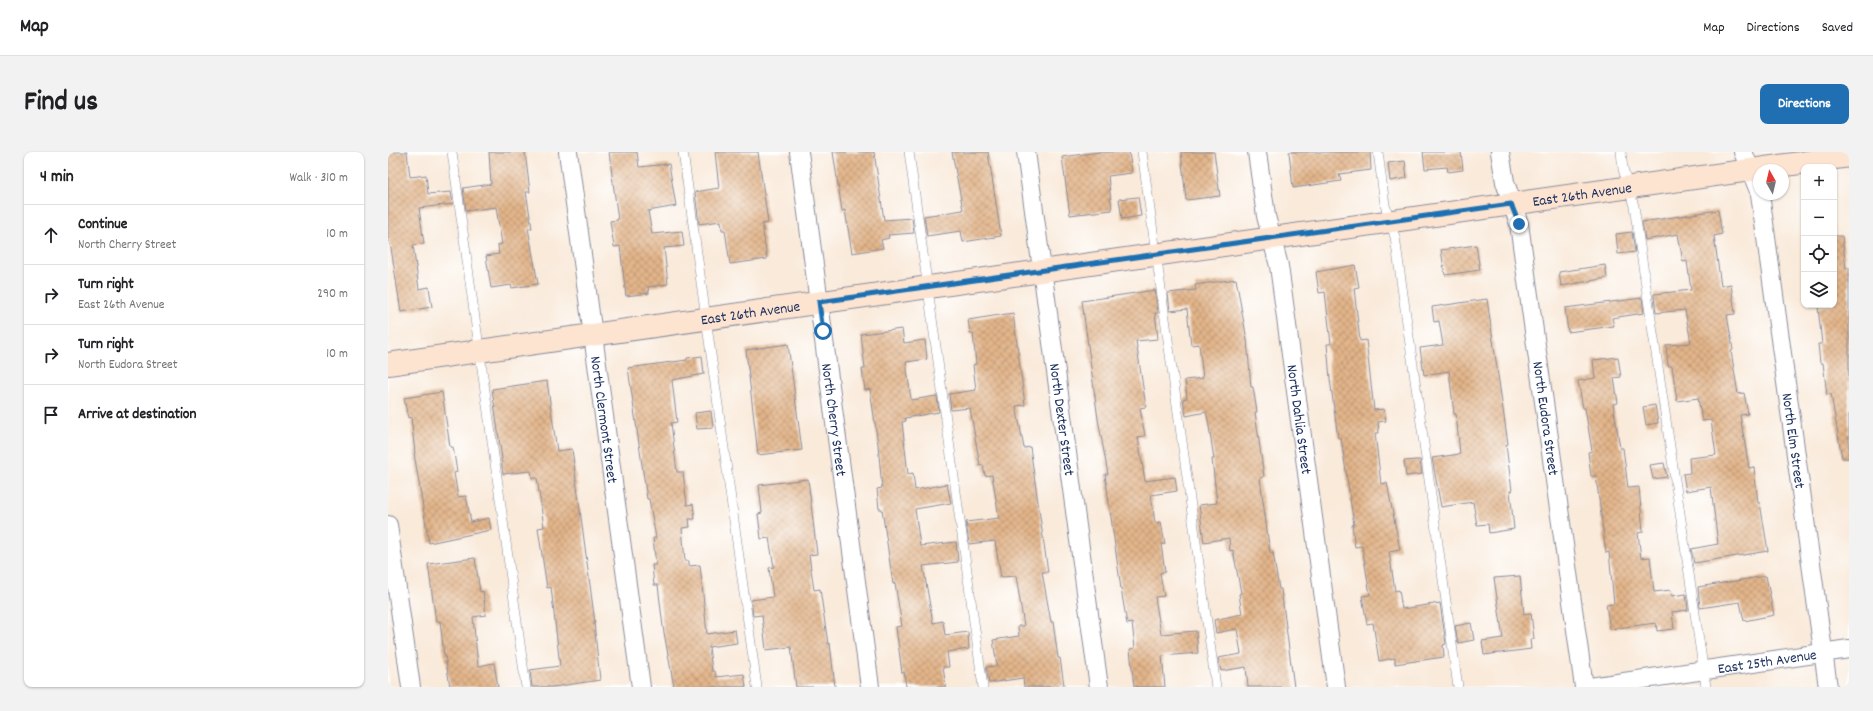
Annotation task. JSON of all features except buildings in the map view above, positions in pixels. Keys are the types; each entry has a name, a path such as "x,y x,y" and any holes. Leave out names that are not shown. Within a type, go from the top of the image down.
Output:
{"street":[{"name":"North Clermont Street","path":"568,152 640,687"},
{"name":"North Cherry Street","path":"798,152 870,687"},
{"name":"North Dexter Street","path":"1026,152 1099,687"},
{"name":"North Dahlia Street","path":"1257,152 1266,216 1273,238 1279,266 1336,687"},
{"name":"North Eudora Street","path":"1500,152 1504,182 1519,224 1584,687"},
{"name":"East 26th Avenue","path":"388,364 1630,187 1747,161 1849,156"},
{"path":"1747,161 1753,176"},
{"name":"North Elm Street","path":"1761,200 1828,687"},
{"path":"388,525 411,687"},
{"name":"East 25th Avenue","path":"1590,687 1705,679 1823,653 1849,649"}],"lane":[{"path":"452,152 526,687"},
{"path":"682,152 757,687"},
{"path":"909,152 983,687"},
{"path":"1142,152 1216,687"},
{"path":"1378,152 1386,205 1395,237 1458,687"},
{"path":"1621,152 1623,169 1630,187 1634,206 1705,679"}],"route":[{"path":"823,331 819,302 1511,204 1519,224"}]}
